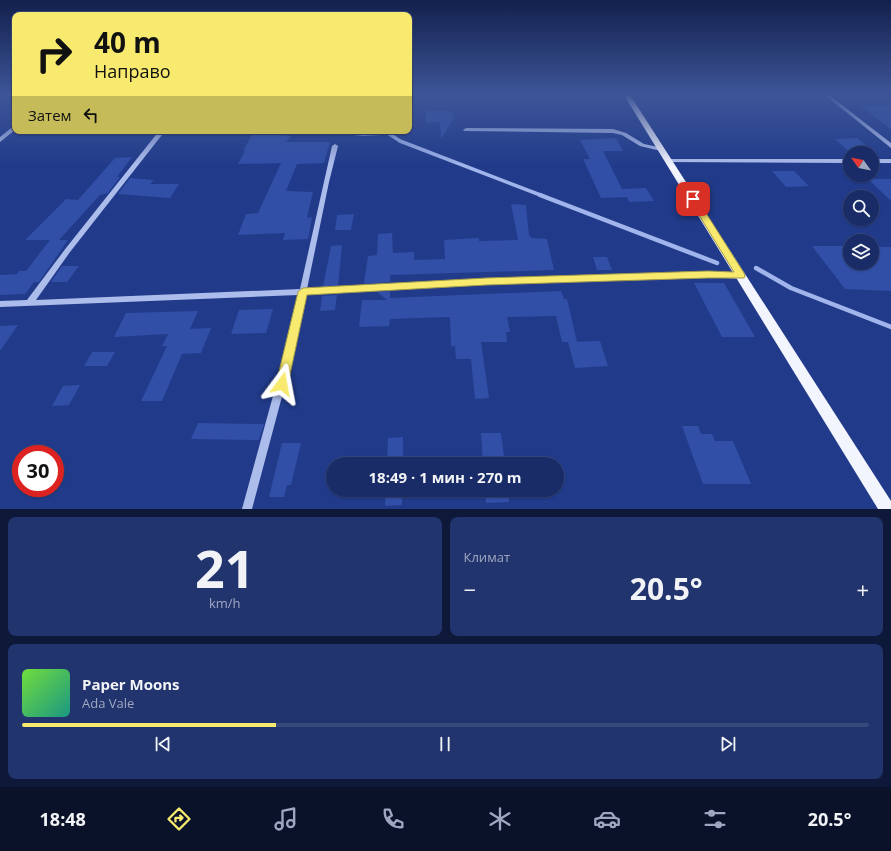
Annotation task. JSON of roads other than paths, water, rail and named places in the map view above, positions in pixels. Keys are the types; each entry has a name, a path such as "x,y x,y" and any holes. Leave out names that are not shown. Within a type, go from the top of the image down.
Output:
{"main road":[{"path":"642,119 887,509"}],"street":[{"path":"856,119 891,146"},
{"path":"0,140 12,130"},
{"path":"466,130 613,131 624,134 642,145 662,149"},
{"path":"30,302 68,250 160,134"},
{"path":"247,509 282,384 334,146"},
{"path":"669,161 843,161"},
{"path":"879,161 891,161"},
{"path":"0,304 303,292 486,282 708,274 741,276"}],"waterway":[{"path":"390,134 400,141 543,196"},
{"path":"540,195 717,263"},
{"path":"756,268 791,288 891,327"}]}
